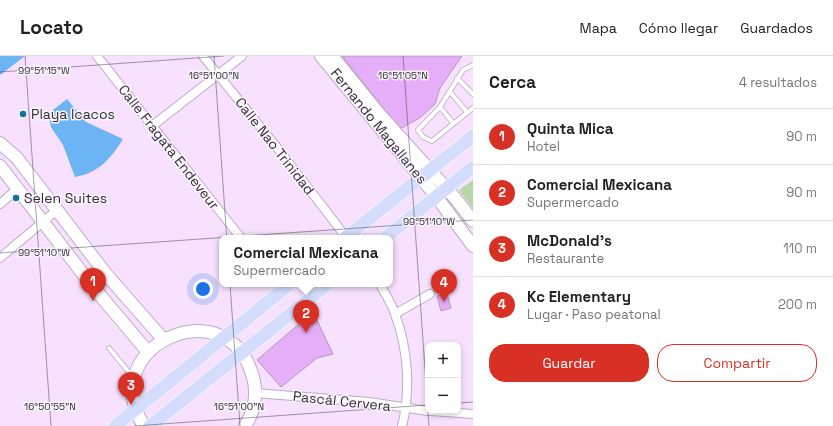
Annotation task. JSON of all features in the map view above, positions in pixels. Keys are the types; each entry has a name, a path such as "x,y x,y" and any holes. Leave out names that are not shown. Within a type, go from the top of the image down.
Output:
{"main road":[{"name":"Fernando Magallanes","path":"321,56 441,192"},
{"path":"332,56 381,116 425,174"},
{"path":"350,235 473,136"},
{"path":"0,161 4,159 4,147"},
{"path":"4,147 17,158 106,274 163,339"},
{"path":"0,166 93,287 148,352"},
{"path":"389,235 473,167"},
{"path":"441,192 473,221"},
{"path":"441,192 471,244"},
{"path":"93,287 106,274"},
{"path":"115,426 223,338 282,287"},
{"path":"150,426 324,287"},
{"path":"144,426 136,409 133,394 135,379 140,365 148,352 163,339 177,333 193,331 208,332 223,338 241,353 252,372 255,393 253,408 245,426"}],"street":[{"name":"Calle Fragata Endeveur","path":"97,56 239,235"},
{"name":"Calle Nao Trinidad","path":"203,56 279,150 344,235"},
{"path":"152,126 242,56"},
{"path":"0,204 17,189"},
{"path":"0,258 57,210"},
{"path":"471,244 473,254"},
{"path":"382,287 395,314 405,354 407,408 402,426"},
{"path":"395,314 430,294"},
{"name":"Pascál Cervera","path":"255,393 369,402 425,410"},
{"path":"461,413 473,414"}],"lane":[{"path":"473,69 471,66 457,78 440,107 420,126 418,130 428,141 432,141 473,108"},
{"path":"457,78 473,94"},
{"path":"450,92 467,112"},
{"path":"440,107 453,123"},
{"path":"109,348 135,379"}],"green space":[{"path":"473,180 473,209 459,190"}],"water":[{"path":"0,56 25,56 0,75"},
{"path":"67,99 86,122 123,139 104,164 91,172 75,177 63,145 51,127 48,114"}],"building":[{"path":"342,56 462,56 440,88 435,104 421,117 400,129"},
{"path":"447,294 451,308 441,311 437,296"},
{"path":"313,312 333,354 317,358 281,387 257,360"}],"place":[{"name":"Playa Icacos","path":"23,114"},
{"name":"Selen Suites","path":"16,198"},
{"name":"Quinta Mica","path":"93,301"},
{"name":"Kc Elementary","path":"444,302"},
{"name":"Comercial Mexicana","path":"306,333"},
{"name":"McDonald's","path":"131,405"}]}
